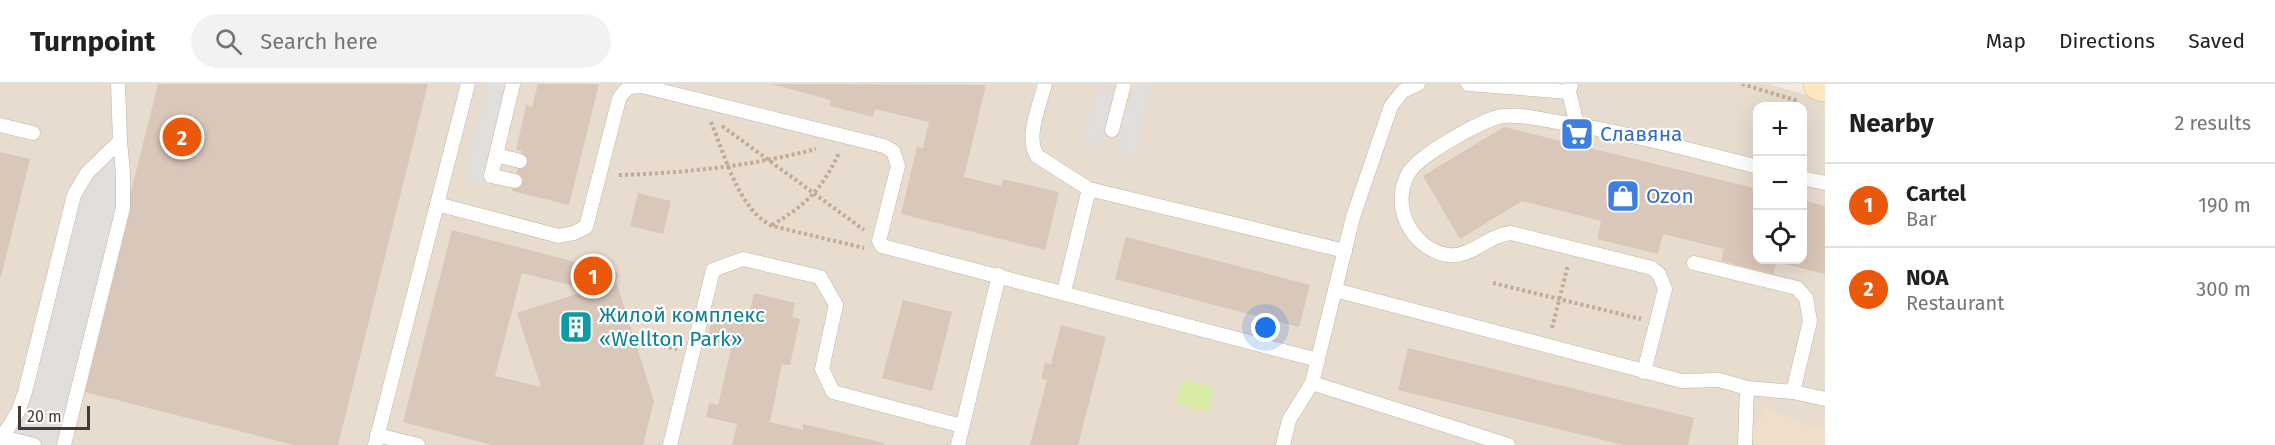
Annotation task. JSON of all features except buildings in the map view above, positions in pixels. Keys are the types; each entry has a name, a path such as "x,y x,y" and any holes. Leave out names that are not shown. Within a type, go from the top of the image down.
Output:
{"lane":[{"path":"64,445 123,208 118,84"},
{"path":"418,445 376,440 468,84"},
{"path":"513,84 491,176 515,181"},
{"path":"1045,84 1032,137 1032,148 1037,156 1089,189 1345,251"},
{"path":"1112,130 1124,84"},
{"path":"1283,445 1289,420 1312,383 1353,217 1391,106 1403,91 1418,84"},
{"path":"1468,84 1570,88 1577,125"},
{"path":"437,204 559,236 586,227 619,99 624,90 631,86 642,86 848,141 884,146 893,151 898,166 881,244 1318,360"},
{"path":"1644,372 1665,289 1663,280 1652,268 1511,233 1494,236 1463,255 1447,255 1427,247 1408,228 1402,212 1403,188 1408,175 1419,161 1490,119 1505,116 1577,125 1753,165"},
{"path":"0,125 33,133"},
{"path":"34,445 1,439 18,412 25,392 74,195 87,174 120,141"},
{"path":"496,155 520,161"},
{"path":"1807,179 1825,183"},
{"path":"1064,292 1089,189"},
{"path":"670,445 713,270 742,259 820,277 836,305 822,369 832,392 962,426"},
{"path":"1694,262 1797,288 1806,298 1810,309 1810,321 1793,392"},
{"path":"958,445 999,276"},
{"path":"1335,290 1682,381 1719,380 1747,388 1793,392 1825,399"},
{"path":"1312,383 1508,445"},
{"path":"1745,445 1747,388"}],"path":[{"path":"1742,84 1817,91"},
{"path":"708,116 814,194 881,244 863,248 772,226 761,218 745,200 708,116"},
{"path":"600,176 664,174 730,167 848,141"},
{"path":"772,226 793,213 814,194 828,176 848,141"},
{"path":"1551,332 1572,247"},
{"path":"1493,283 1656,323"}],"shaded area":[{"path":"0,84 1768,84 1825,100 1825,445 0,445"},
{"path":"487,84 505,84 482,184 464,180"},
{"path":"1134,84 1153,84 1135,155 1117,150"},
{"path":"1097,87 1114,91 1101,145 1083,141"},
{"path":"120,141 123,184 64,445 34,445 2,437 11,426 74,195"},
{"path":"1765,408 1825,431 1825,445 1752,445 1751,432"}],"green space":[{"path":"1183,380 1214,388 1208,412 1176,403"}],"place":[{"name":"Славяна","path":"1577,134"},
{"name":"NOA","path":"182,137"},
{"name":"Ozon","path":"1623,196"},
{"name":"Cartel","path":"593,276"},
{"name":"Жилой комплекс «Wellton Park»","path":"576,327"}]}
